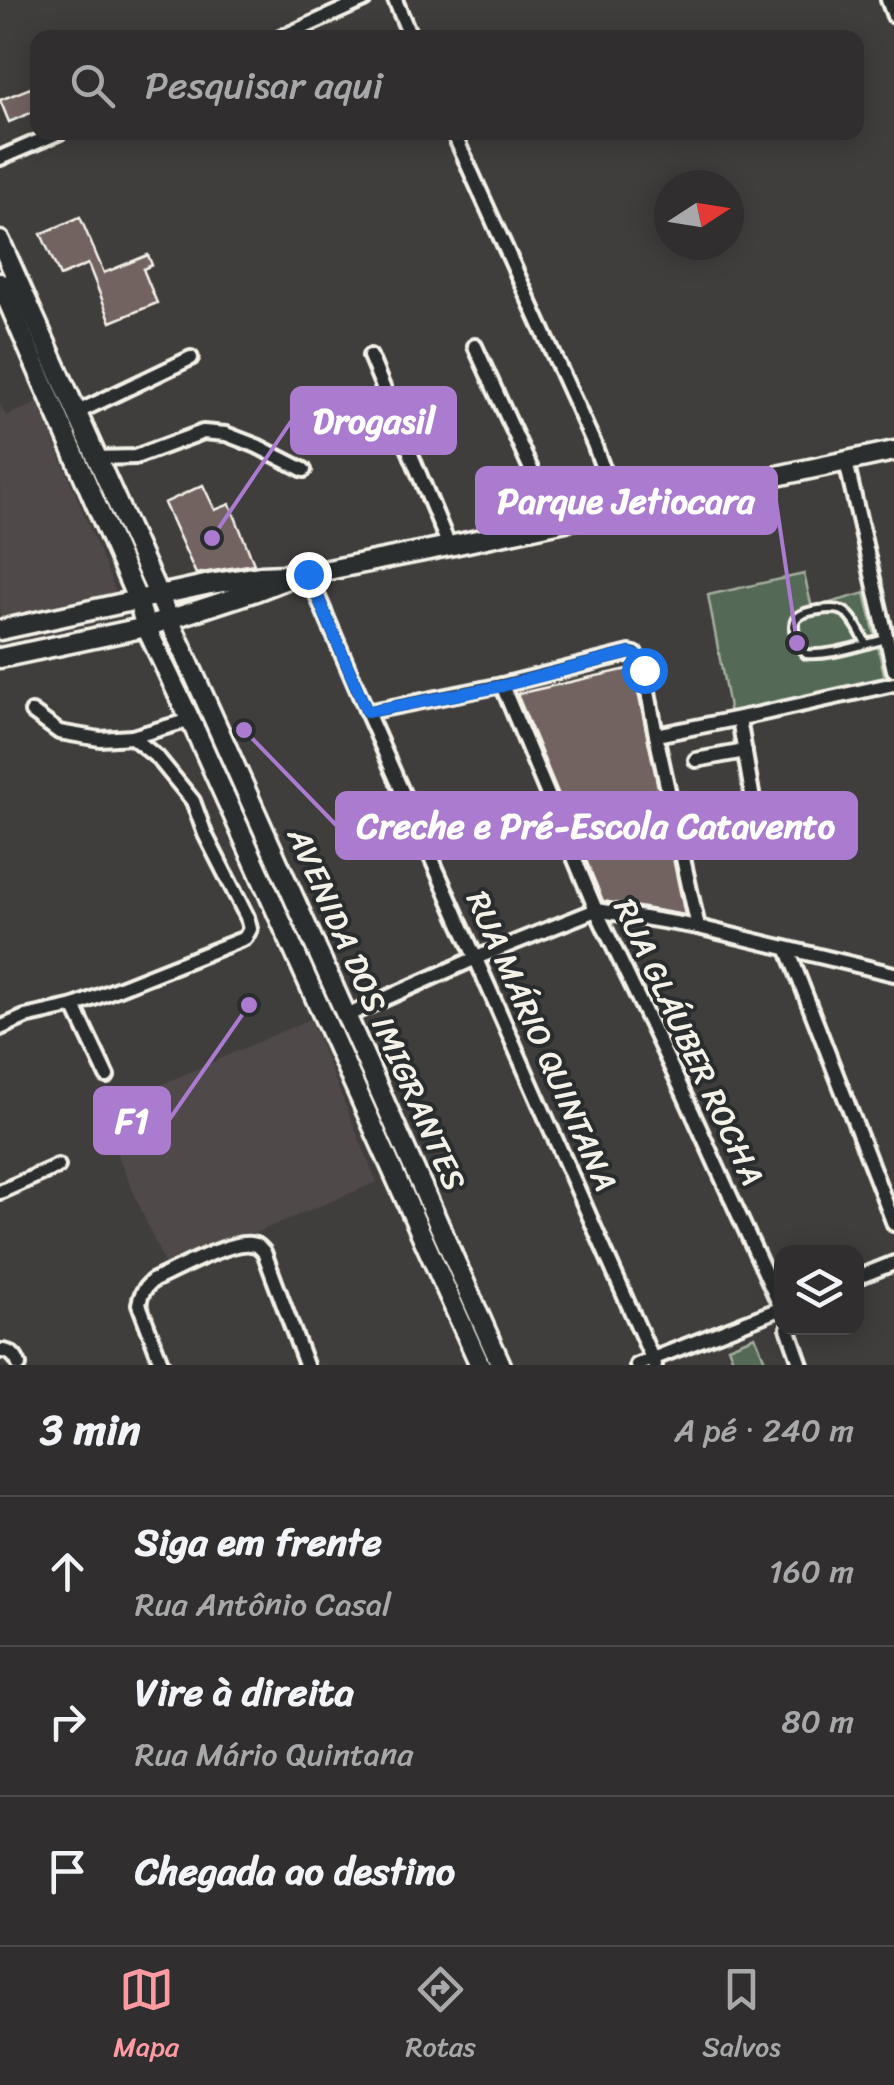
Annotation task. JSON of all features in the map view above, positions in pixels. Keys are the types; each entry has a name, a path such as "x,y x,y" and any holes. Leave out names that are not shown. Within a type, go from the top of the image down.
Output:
{"main road":[{"name":"AVENIDA DOS IMIGRANTES","path":"0,240 146,627 480,1365"},
{"name":"AVENIDA DOS IMIGRANTES","path":"0,284 68,418 96,458 501,1365"},
{"path":"0,630 239,579 301,574 449,546 894,451"},
{"path":"0,658 146,627 301,574"},
{"path":"290,944 312,935"}],"street":[{"path":"298,30 364,0"},
{"path":"395,0 408,30"},
{"path":"888,0 894,16"},
{"path":"0,158 42,140"},
{"path":"457,140 594,444 618,509"},
{"path":"476,346 555,522"},
{"path":"370,356 449,546"},
{"path":"68,418 191,358"},
{"path":"96,458 135,457 203,432 226,434 304,470"},
{"path":"846,462 894,670"},
{"name":"RUA MÁRIO QUINTANA","path":"301,574 367,712 653,1362"},
{"path":"367,712 502,686 630,653 638,656 698,927"},
{"path":"656,735 894,684"},
{"name":"RUA GLÁUBER ROCHA","path":"502,686 596,910 774,1294"},
{"path":"32,712 60,732 100,739 132,737 190,720"},
{"path":"702,823 707,840 712,843 752,843 757,836 739,718"},
{"path":"0,1028 25,1016 74,1006 245,938 250,929 192,801 158,758 132,737"},
{"path":"696,760 744,751"},
{"path":"348,1015 596,910 698,927 894,974"},
{"path":"788,950 894,1224"},
{"path":"74,1006 107,1076"},
{"path":"0,1192 58,1166"},
{"path":"162,1365 139,1304 141,1294 152,1281 220,1250 246,1243 264,1252 306,1365"},
{"path":"864,1275 894,1262"},
{"path":"637,1365 774,1312"},
{"path":"791,1335 802,1365"},
{"path":"0,1352 10,1352 18,1361"}],"lane":[{"path":"866,644 842,610 812,612 794,622 798,645 806,654 815,655 866,644 887,638"}],"shaded area":[{"path":"38,403 118,597 0,621 0,404 6,416"},
{"path":"310,1019 377,1182 167,1270 99,1112"}],"green space":[{"path":"804,574 812,608 865,593 885,678 730,713 708,595"},
{"path":"755,1336 767,1365 735,1365 728,1347"}],"building":[{"path":"30,88 30,113 9,122 0,100"},
{"path":"80,217 104,273 148,255 152,265 143,269 157,303 111,322 88,264 60,276 41,234"},
{"path":"203,485 215,510 230,504 254,564 196,574 164,503"},
{"path":"632,668 685,915 603,901 517,694"}],"place":[{"name":"Drogasil","path":"212,538"},
{"name":"Parque Jetiocara","path":"797,643"},
{"name":"Creche e Pré-Escola Catavento","path":"244,730"},
{"name":"F1","path":"249,1005"}],"route":[{"path":"308,574 367,712 502,686 630,653 638,656 644,670"}]}
